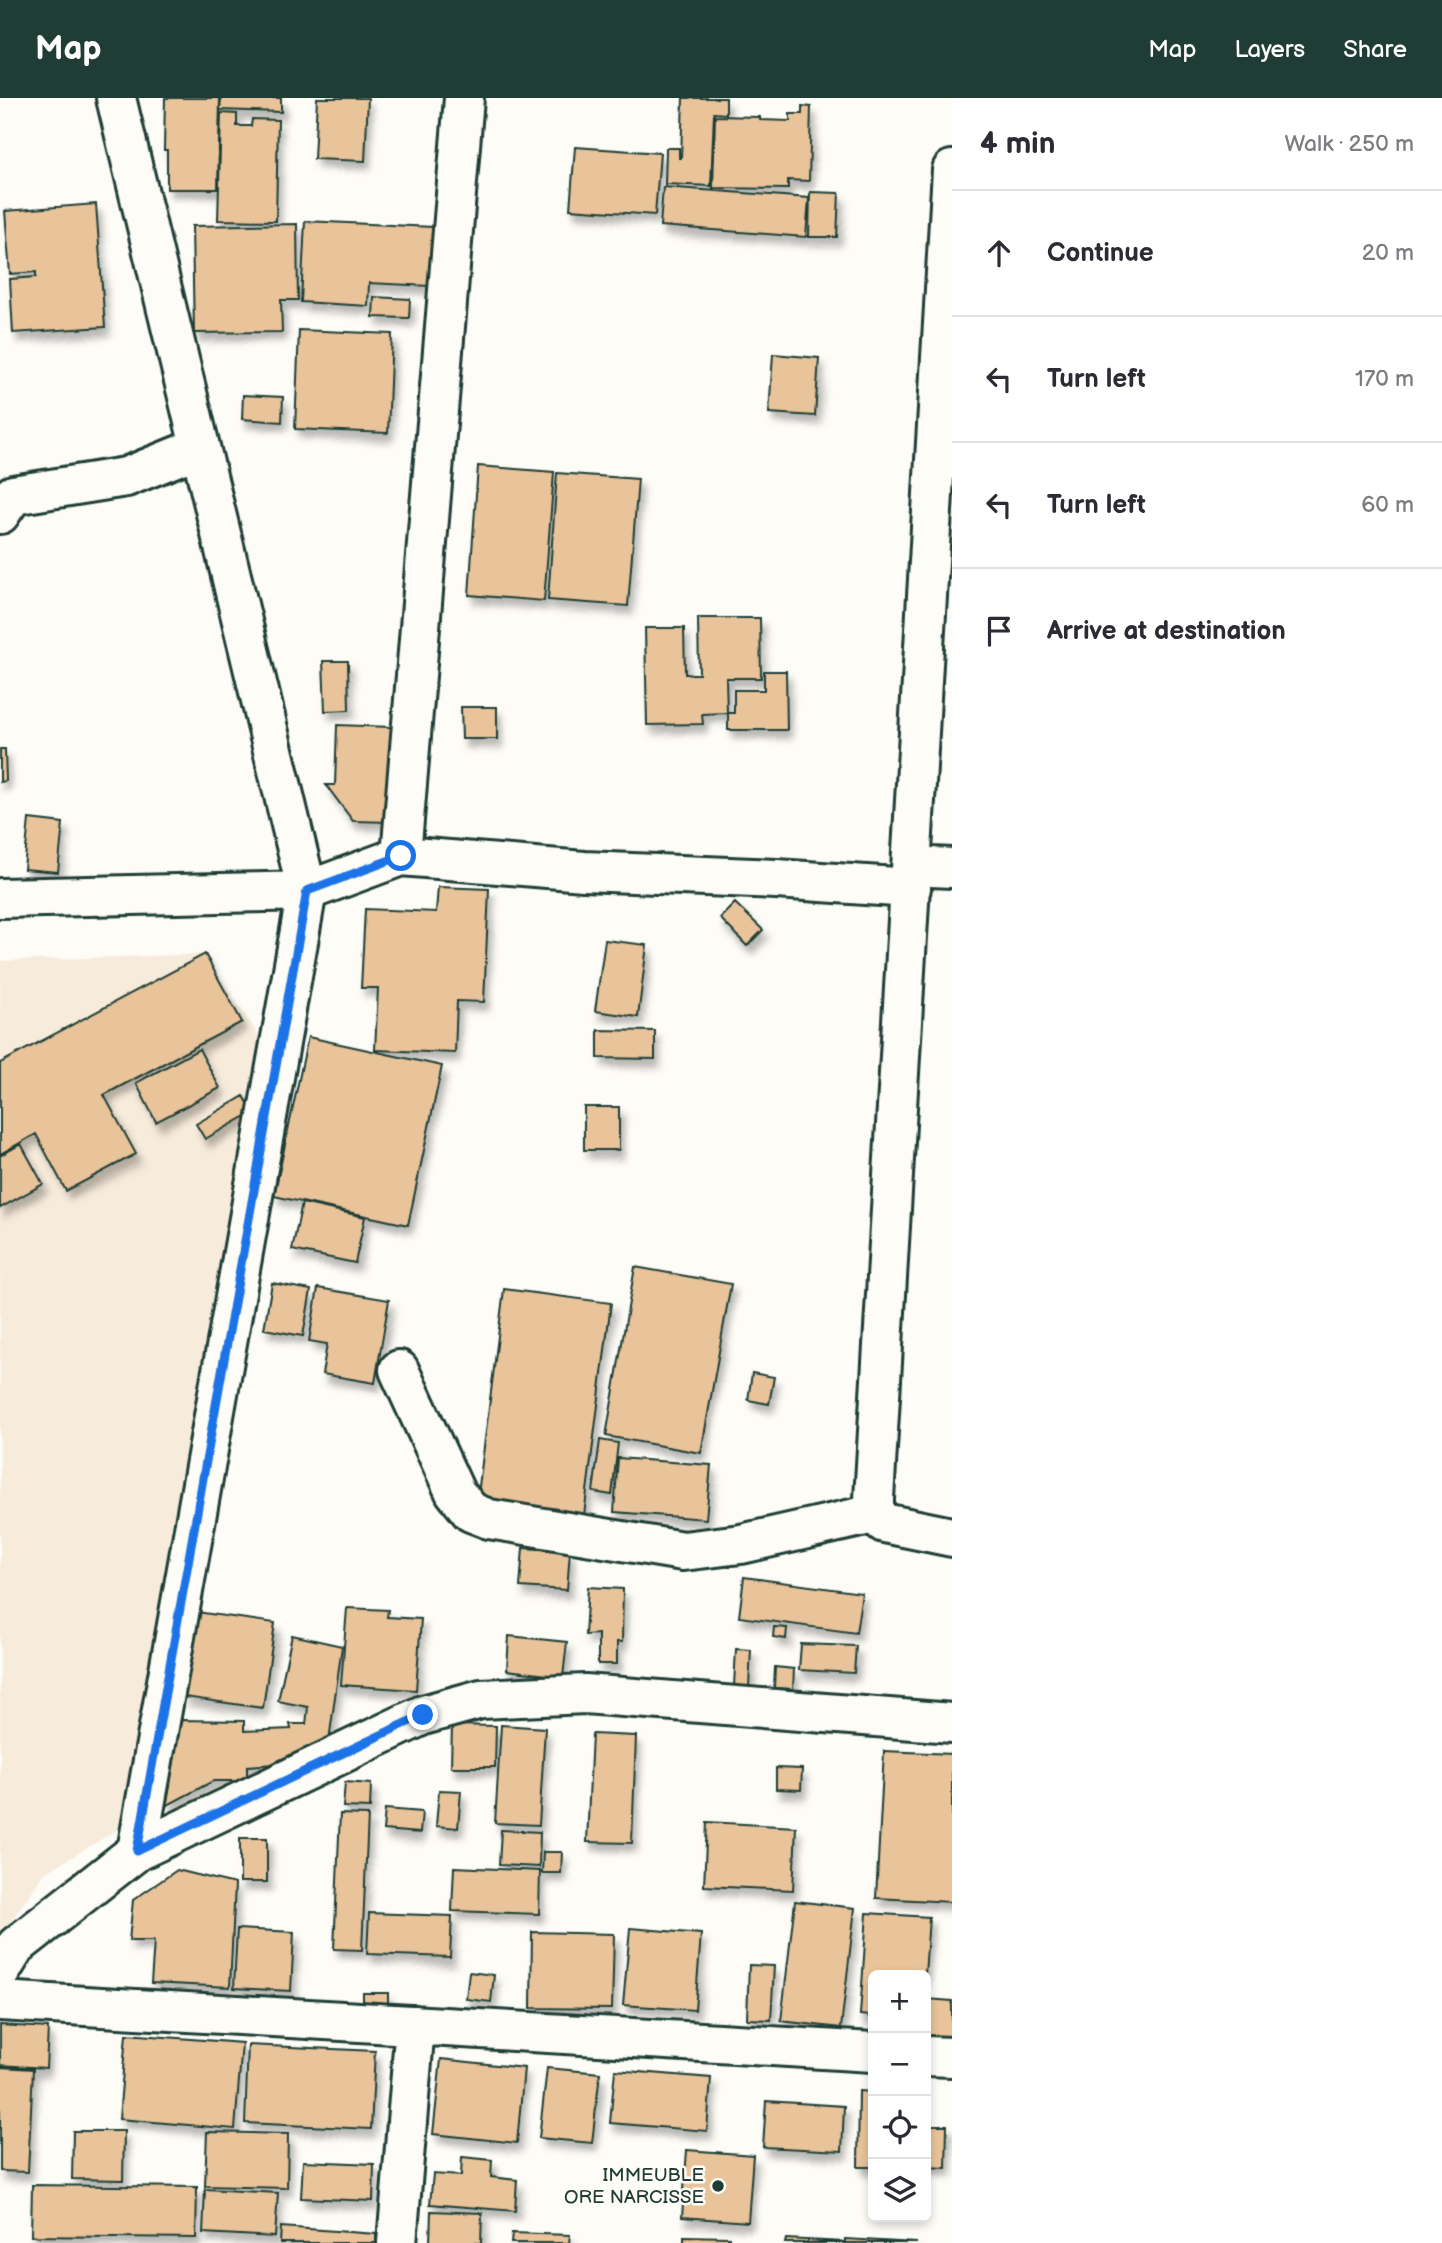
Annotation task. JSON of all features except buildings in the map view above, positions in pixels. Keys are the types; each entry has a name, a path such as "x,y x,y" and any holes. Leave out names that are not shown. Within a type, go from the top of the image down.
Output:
{"street":[{"path":"116,98 307,891 137,1851"},
{"path":"401,856 464,98"},
{"path":"952,170 874,1514 884,1524 952,1536"},
{"path":"0,514 13,495 125,477 200,447"},
{"path":"0,898 307,891 401,856 584,871 776,879 912,877 952,868"},
{"path":"400,1370 455,1492 471,1512 489,1519 683,1551 741,1544 874,1514"},
{"path":"0,1972 16,1946 137,1851 423,1715 481,1699 585,1694 952,1723"},
{"path":"0,2001 868,2052"},
{"path":"397,2243 415,2025"},
{"path":"931,2056 952,2057"}],"shaded area":[{"path":"205,954 266,1047 122,1827 45,1873 0,1936 0,961"}],"place":[{"name":"IMMEUBLE ORE NARCISSE","path":"718,2186"}],"route":[{"path":"401,856 307,891 180,1596 137,1851 423,1715"}]}
